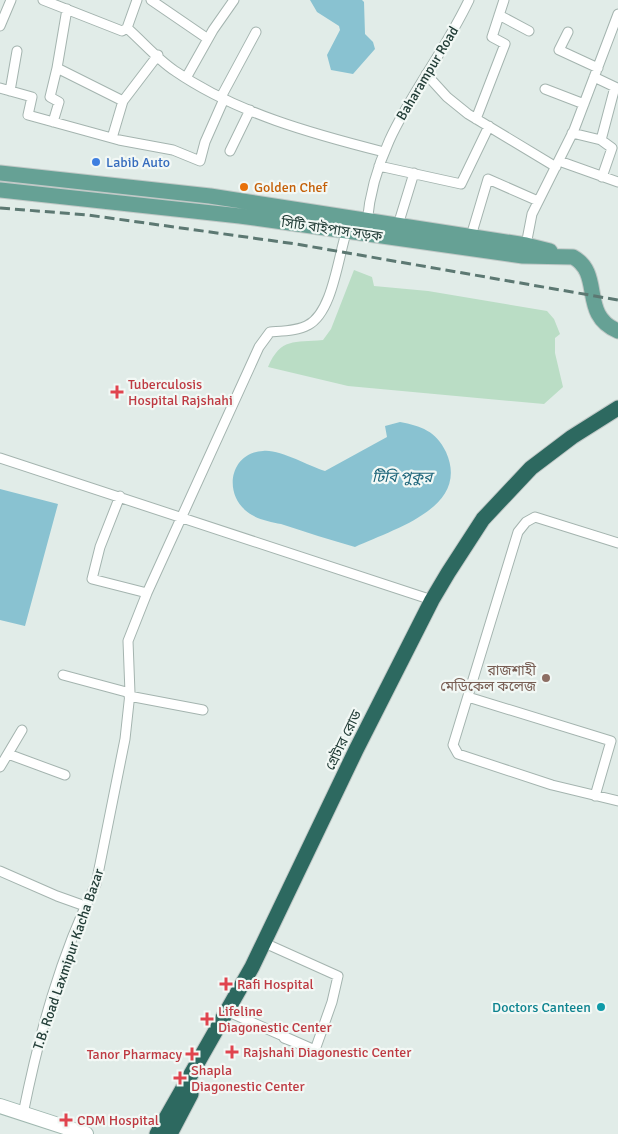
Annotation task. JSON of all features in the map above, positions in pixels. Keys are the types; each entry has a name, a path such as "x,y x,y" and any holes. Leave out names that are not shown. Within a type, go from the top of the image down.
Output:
{"highway":[{"name":"গ্রেটার রোড","path":"170,1134 233,1014 252,967 408,656 432,600 483,519 531,468 572,437 618,408"},
{"name":"গ্রেটার রোড","path":"408,656 456,574 493,520 542,469 580,441 618,419"},
{"name":"গ্রেটার রোড","path":"156,1134 270,945 316,842"}],"main road":[{"path":"0,173 210,196 367,227 398,225 526,245 573,257 580,261 588,275 595,310 602,321 618,331"},
{"name":"সিটি বাইপাস সড়ক","path":"0,190 240,216 347,230 367,227 523,256 573,257"},
{"path":"0,1106 86,1134"}],"street":[{"path":"0,26 10,0"},
{"path":"43,0 122,31 127,28 137,0"},
{"path":"151,0 208,39"},
{"path":"186,78 208,39 234,0"},
{"name":"Baharampur Road","path":"367,227 370,200 384,152 403,110 469,0"},
{"path":"476,119 505,44 492,37 504,0"},
{"path":"53,122 58,102 50,97 68,9"},
{"path":"526,245 527,229 538,201 572,133 616,28 618,14"},
{"path":"499,15 529,31"},
{"path":"127,28 174,70 222,98 250,110 332,138 384,152"},
{"path":"0,88 32,97 28,115 112,138 173,150 200,161 205,142 222,98 256,32"},
{"path":"568,32 559,50 615,87 601,140"},
{"path":"10,91 16,51"},
{"path":"112,138 123,101 158,55"},
{"path":"57,68 123,101"},
{"path":"426,74 447,97 476,119 558,164 618,182"},
{"path":"545,89 584,104"},
{"path":"230,151 250,110"},
{"path":"379,166 461,184 489,126"},
{"path":"572,133 601,140 612,148 602,177"},
{"path":"398,225 414,173"},
{"path":"471,236 488,179 538,201"},
{"name":"T.B. Road Laxmipur Kacha Bazar","path":"23,1114 47,1013 85,906 96,884 119,775 130,695 128,640 147,593 259,347 270,332 308,326 318,318 328,301 347,230"},
{"path":"0,458 432,600"},
{"path":"120,496 100,547 92,579 147,593"},
{"path":"618,543 535,517 526,522 518,532 453,745 458,754 552,785 618,801"},
{"path":"63,675 130,695 203,710"},
{"path":"468,697 611,741 595,796"},
{"path":"0,767 22,730"},
{"path":"8,754 65,775"},
{"path":"0,871 85,906"},
{"path":"233,1014 315,1050 332,1002 338,976 270,945"}],"green space":[{"path":"354,270 372,277 374,286 428,291 547,311 554,319 560,334 555,338 555,353 563,387 544,404 348,386 268,367 273,357 283,346 296,342 323,340 331,329"}],"water":[{"path":"310,0 362,0 364,2 365,34 373,42 375,49 353,74 331,70 327,55 340,30 339,26 317,12"},
{"name":"টিবি পুকুর","path":"400,422 415,425 433,434 446,452 451,471 448,488 438,502 424,514 407,524 355,547 266,521 252,515 242,507 236,498 233,488 233,477 236,468 242,459 251,454 270,451 294,458 325,471 387,437 385,426"},
{"path":"0,489 58,504 25,626 0,620"}],"railway":[{"path":"0,208 88,215 296,244 618,300"}],"place":[{"name":"Labib Auto","path":"96,162"},
{"name":"Golden Chef","path":"244,187"},
{"name":"Tuberculosis Hospital Rajshahi","path":"117,392"},
{"name":"রাজশাহী মেডিকেল কলেজ","path":"546,678"},
{"name":"Rafi Hospital","path":"226,984"},
{"name":"Doctors Canteen","path":"601,1007"},
{"name":"Lifeline Diagonestic Center","path":"207,1019"},
{"name":"Rajshahi Diagonestic Center","path":"232,1052"},
{"name":"Tanor Pharmacy","path":"192,1054"},
{"name":"Shapla Diagonestic Center","path":"180,1078"},
{"name":"CDM Hospital","path":"66,1120"}]}
